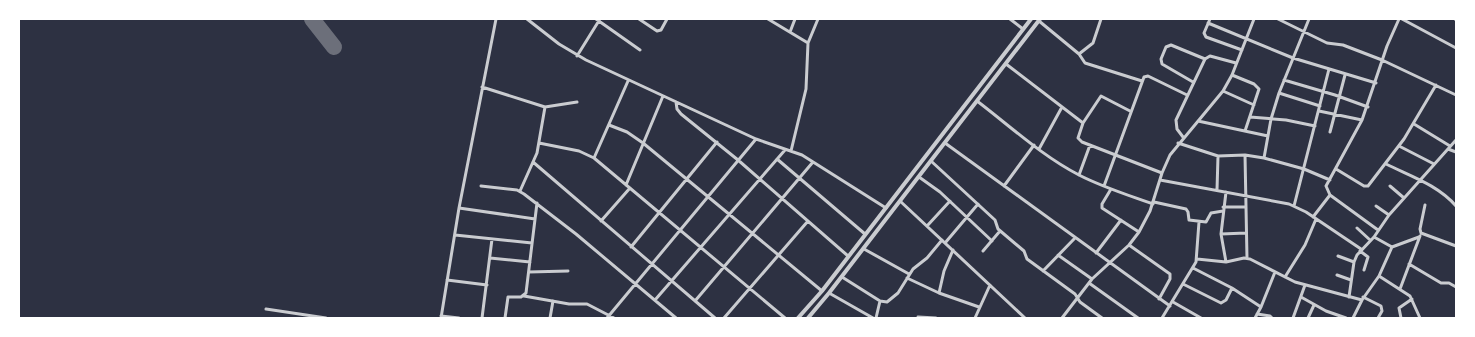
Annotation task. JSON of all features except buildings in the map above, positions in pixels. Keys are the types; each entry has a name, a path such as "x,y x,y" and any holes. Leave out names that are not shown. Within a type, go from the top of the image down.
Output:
{"street":[{"path":"459,318 441,317 459,208 496,19"},
{"path":"527,19 577,56 628,81 756,139 791,151 813,162 894,210"},
{"path":"639,19 657,31 661,30 667,19"},
{"path":"768,19 808,43"},
{"path":"790,32 795,19"},
{"path":"791,151 806,89 808,43 818,19"},
{"path":"1010,19 1023,29"},
{"path":"798,318 822,291 1031,19"},
{"path":"1079,54 1093,43 1101,19"},
{"path":"1063,318 1092,279 1129,245 1139,232 1153,203 1162,172 1170,155 1178,143 1223,91 1232,75 1254,19"},
{"path":"1278,19 1327,43 1343,45 1382,60 1456,95"},
{"path":"1264,158 1271,119 1279,93 1310,19"},
{"path":"1378,230 1330,195 1326,186 1368,108 1382,60 1399,19"},
{"path":"1402,19 1456,48"},
{"path":"577,56 598,20 640,50"},
{"path":"808,318 830,293 1040,20 1079,54 1083,61 1088,64 1142,81"},
{"path":"1242,50 1206,37 1204,33 1209,21 1293,58 1376,83"},
{"path":"1194,82 1162,64 1161,59 1166,47 1171,45 1205,59"},
{"path":"1183,137 1177,130 1176,123 1187,95 1205,59 1210,56 1236,63"},
{"path":"1006,64 1083,123"},
{"path":"1294,206 1329,69"},
{"path":"1232,75 1258,87 1245,131"},
{"path":"1330,132 1333,113 1346,75"},
{"path":"1104,186 1126,129 1130,111 1145,76 1148,76 1187,95"},
{"path":"1284,80 1324,91 1368,108"},
{"path":"594,158 628,81"},
{"path":"1336,169 1367,187 1386,164 1414,124 1436,85"},
{"path":"482,87 545,107 577,102"},
{"path":"1223,91 1254,104"},
{"path":"1279,93 1320,106"},
{"path":"626,184 663,96"},
{"path":"1130,111 1101,96 1083,123 1078,138 1082,142 1162,172"},
{"path":"977,101 1039,149 1079,175 1110,189 1153,203 1186,209 1188,212 1188,220 1206,222 1211,213 1223,211"},
{"path":"676,102 677,108 681,114 717,142 848,256"},
{"path":"520,191 533,162 539,143 545,107"},
{"path":"1039,149 1062,107"},
{"path":"1319,110 1362,120"},
{"path":"1250,117 1315,126"},
{"path":"1198,121 1268,136"},
{"path":"1414,124 1456,152"},
{"path":"609,125 627,132 643,143 822,291"},
{"path":"608,316 756,139"},
{"path":"1349,297 1354,262 1360,250 1374,237 1389,215 1456,140"},
{"path":"631,247 717,142"},
{"path":"539,143 579,151 594,158 785,318"},
{"path":"944,143 1109,264 1170,306"},
{"path":"1178,143 1218,156 1245,155 1264,158 1304,169 1330,180"},
{"path":"1004,186 1034,145"},
{"path":"1079,175 1090,145"},
{"path":"1399,146 1434,164"},
{"path":"655,300 786,150"},
{"path":"1245,155 1247,258"},
{"path":"1217,190 1218,156"},
{"path":"777,159 865,234"},
{"path":"931,161 994,220 1000,231 1024,251 1027,259 1075,294 1080,302 1102,318"},
{"path":"533,162 715,318"},
{"path":"695,301 813,162"},
{"path":"1386,164 1440,191 1456,206"},
{"path":"919,177 950,201 992,241"},
{"path":"1160,180 1282,202 1294,206 1313,216 1368,257 1364,270"},
{"path":"482,186 520,191 676,318"},
{"path":"1390,186 1404,198"},
{"path":"601,221 630,188"},
{"path":"1110,189 1102,206 1139,232"},
{"path":"1226,192 1223,207 1221,234 1226,262"},
{"path":"1313,216 1330,195"},
{"path":"900,201 1025,318"},
{"path":"927,226 950,201"},
{"path":"524,296 529,272 537,204"},
{"path":"842,277 880,301 890,301 909,274 943,242 978,204"},
{"path":"1376,206 1389,215"},
{"path":"1400,289 1421,233 1420,229 1426,206"},
{"path":"1223,207 1246,207"},
{"path":"459,208 535,220"},
{"path":"1285,277 1305,245 1316,219"},
{"path":"1096,253 1121,220"},
{"path":"724,318 808,221"},
{"path":"1162,318 1197,259 1199,222"},
{"path":"1357,228 1370,240"},
{"path":"983,251 1000,231"},
{"path":"1221,234 1246,233"},
{"path":"1421,233 1456,246"},
{"path":"455,235 532,243"},
{"path":"1374,237 1392,247"},
{"path":"1353,318 1363,299 1379,276 1392,247 1419,237"},
{"path":"1044,271 1075,238"},
{"path":"482,318 492,239"},
{"path":"1129,245 1170,274 1170,279 1159,299"},
{"path":"864,249 909,274"},
{"path":"939,293 944,271 953,250"},
{"path":"1058,255 1092,279"},
{"path":"1338,256 1354,262"},
{"path":"490,258 530,262"},
{"path":"1197,259 1226,262 1247,258 1305,285 1349,297 1363,299 1381,306 1382,311 1378,318"},
{"path":"1409,264 1441,283 1449,283 1456,287"},
{"path":"1193,268 1232,288 1261,308"},
{"path":"529,272 568,271"},
{"path":"1255,318 1261,308 1275,272"},
{"path":"1338,275 1351,280"},
{"path":"1379,276 1400,289 1412,299 1420,318"},
{"path":"907,278 939,293 979,307"},
{"path":"447,280 487,285"},
{"path":"1089,283 1138,318"},
{"path":"1183,284 1221,303 1226,300 1232,288"},
{"path":"975,318 990,285"},
{"path":"1294,318 1305,285"},
{"path":"830,293 875,318 880,301"},
{"path":"505,318 508,297 524,296 553,301 587,304 614,318"},
{"path":"1301,298 1346,318"},
{"path":"1400,318 1399,308 1412,299"},
{"path":"550,318 553,301"},
{"path":"1172,302 1201,318"},
{"path":"1308,318 1314,305"},
{"path":"266,309 326,318"},
{"path":"1257,314 1270,316 1272,318"},
{"path":"918,317 936,318"}],"taxiway":[{"path":"312,19 334,47"}]}
